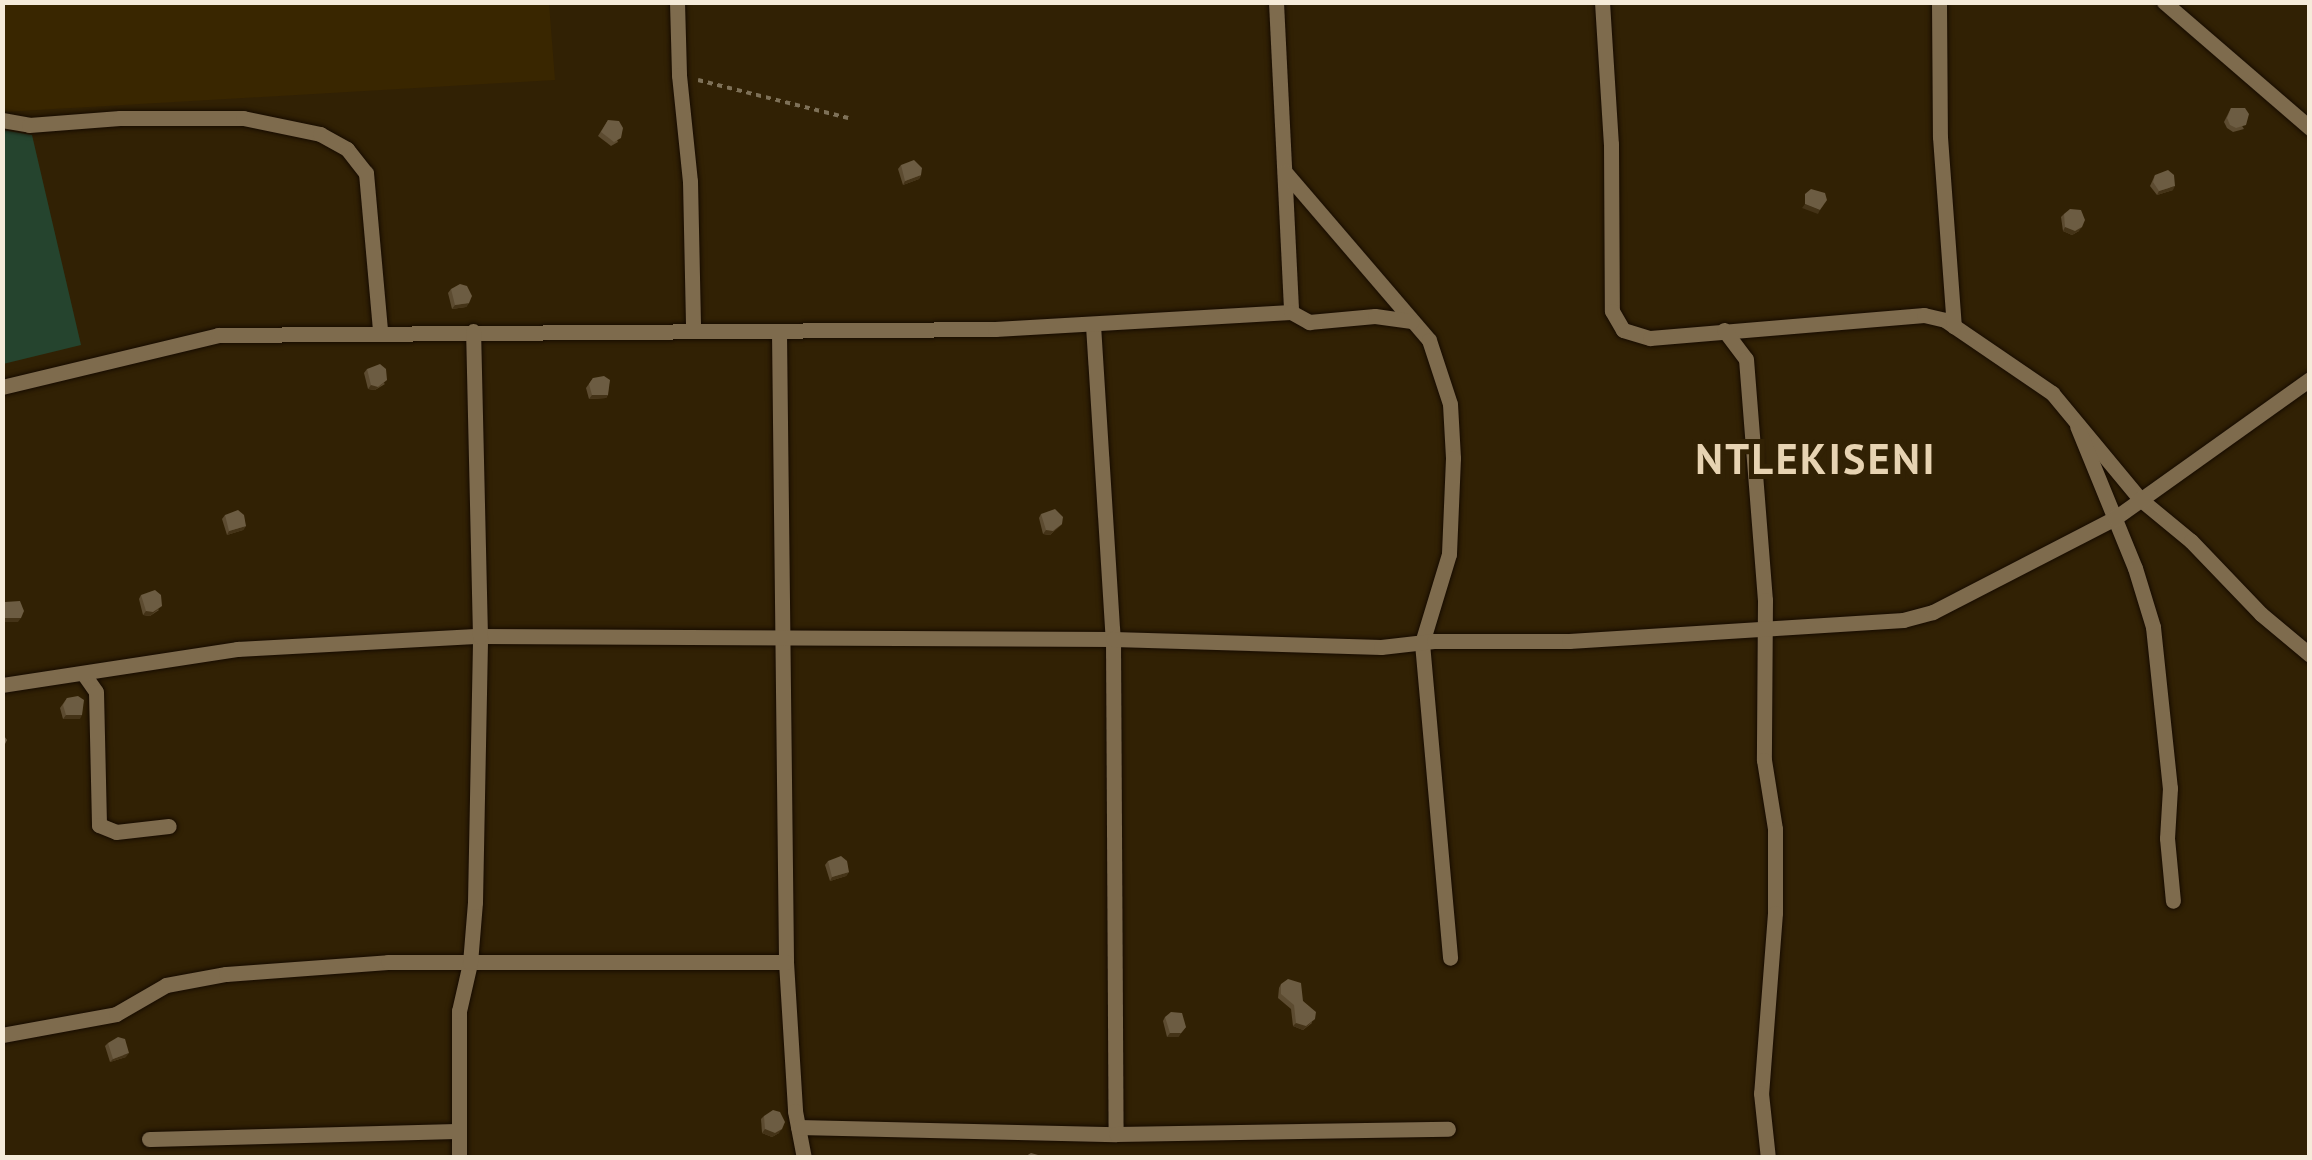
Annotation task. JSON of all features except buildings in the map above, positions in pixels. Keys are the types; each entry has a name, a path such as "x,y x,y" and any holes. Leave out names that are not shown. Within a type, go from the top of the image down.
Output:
{"street":[{"path":"677,2 679,75 690,181 693,330"},
{"path":"1276,2 1291,312"},
{"path":"1602,2 1611,144 1612,311 1623,330 1639,338 1924,315 1954,326 2052,394 2140,500 2191,541 2261,614 2310,655"},
{"path":"1939,2 1940,136 1954,326"},
{"path":"2164,2 2310,128"},
{"path":"2,120 29,124 120,118 243,118 276,121 320,134 347,150 366,173 380,331"},
{"path":"1285,172 1428,340 1450,404 1454,429 1448,554 1422,643 1450,958"},
{"path":"2,387 199,337 380,331 779,332 1093,325 1291,312 1309,322 1375,316 1412,321"},
{"path":"1093,325 1113,639 1116,1134"},
{"path":"1724,330 1746,360 1764,628 1764,760 1776,830 1775,913 1761,1093 1768,1158"},
{"path":"459,1158 458,1011 470,963 480,636 473,331"},
{"path":"779,332 778,486 786,641 786,962 798,1127 804,1158"},
{"path":"2,686 237,650 480,636 786,641 1113,639 1380,646 1527,643 1920,617 2114,518 2198,454 2262,418 2310,379"},
{"path":"2073,416 2152,627 2170,788 2167,838 2173,902"},
{"path":"86,676 96,692 102,829 169,826"},
{"path":"2,1035 116,1014 166,986 197,977 366,963 786,962"},
{"path":"798,1127 1116,1134 1448,1130"},
{"path":"149,1139 458,1131"}],"path":[{"path":"679,75 848,118"}],"shaded area":[{"path":"3,2 549,3 555,80 3,112"}],"green space":[{"path":"3,130 32,135 81,345 3,364"}],"district":[{"name":"NTLEKISENI","path":"1816,459"}]}
